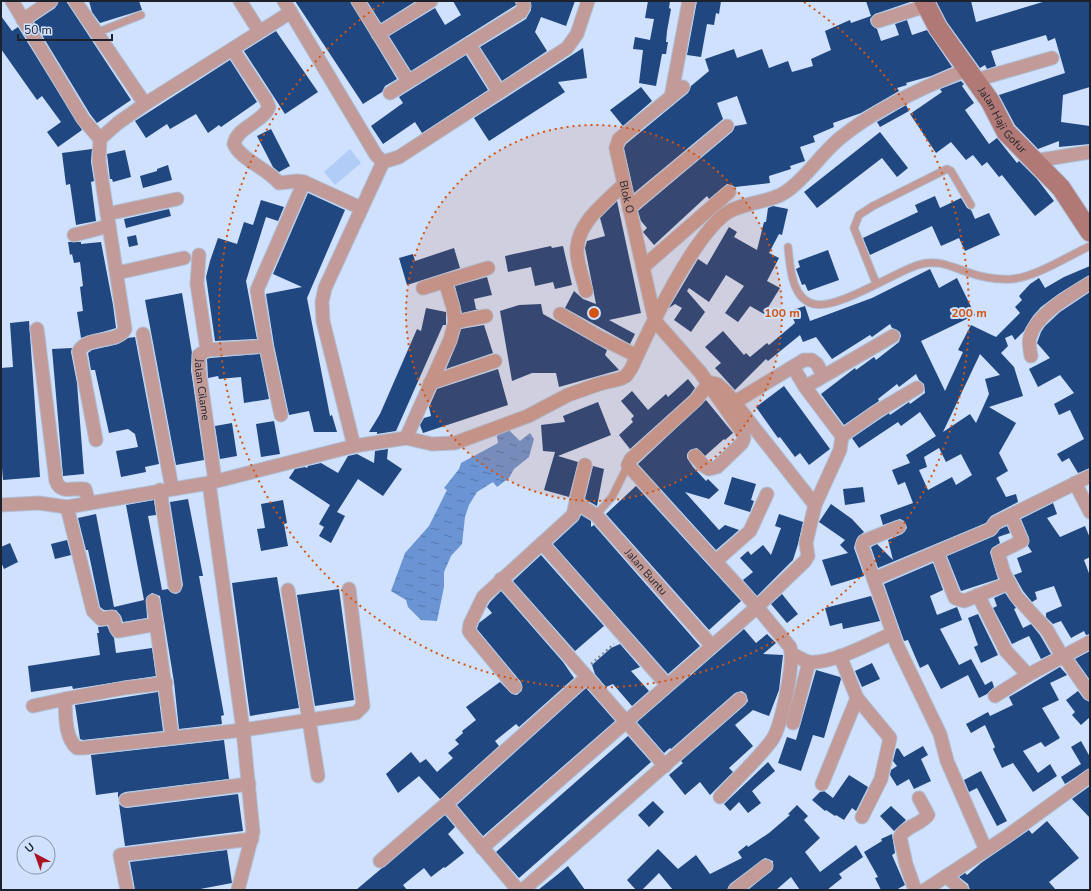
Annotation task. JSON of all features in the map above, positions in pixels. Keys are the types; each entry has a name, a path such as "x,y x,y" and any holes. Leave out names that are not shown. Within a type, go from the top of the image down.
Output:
{"street":[{"path":"12,1 83,119 100,139 99,161 117,273 124,329 118,336 88,343 79,350 96,440"},
{"path":"23,20 51,1"},
{"path":"75,1 144,104"},
{"path":"240,1 258,32"},
{"path":"284,1 376,155 383,162"},
{"path":"358,1 408,82"},
{"path":"378,34 431,1"},
{"path":"390,93 521,12 524,6 523,1"},
{"path":"354,446 323,321 322,302 325,288 383,162 399,157 567,48 577,34 588,1"},
{"path":"671,97 689,1"},
{"path":"878,21 925,3"},
{"name":"Jalan Haji Gofur","path":"925,3 938,28 990,101 1006,132 1061,188 1090,232"},
{"path":"100,139 118,123 144,104 233,50 258,32 291,12"},
{"path":"469,44 499,92"},
{"path":"233,50 266,100 268,107 265,113 238,136 234,144 236,148 264,169 279,183 297,181 304,182 361,208"},
{"path":"1,505 39,503 67,507 212,482 354,446 406,438 432,444 455,443 472,438 528,416 568,395 599,384 620,380 626,376 631,369 675,280 708,232 731,211 777,197 788,191 839,138 877,113 927,86 1052,58"},
{"name":"Blok O","path":"655,321 616,148 617,142 683,87"},
{"path":"629,208 727,126"},
{"path":"1034,161 1090,152"},
{"path":"281,415 266,346 257,290 304,182"},
{"path":"586,291 577,248 582,230 595,213 624,184"},
{"path":"643,266 730,192"},
{"path":"74,234 108,220 177,198"},
{"name":"Jalan Cilame","path":"199,255 197,284 207,350 198,355 212,482"},
{"path":"117,273 184,258"},
{"path":"423,288 488,268"},
{"path":"406,438 450,340 455,322 453,307 445,281"},
{"path":"1031,356 1029,346 1030,336 1044,316 1055,305 1090,283"},
{"path":"560,314 599,337 637,356"},
{"path":"455,322 486,316"},
{"path":"655,321 708,383 743,433 744,438 742,443 717,467 709,469 704,466 695,456"},
{"path":"37,329 56,481 60,488 65,490 85,490 89,502"},
{"path":"143,334 166,489 175,586"},
{"path":"805,387 823,375 893,336"},
{"path":"207,350 266,346"},
{"path":"735,402 804,360 812,360 817,364 823,375"},
{"path":"430,383 495,361"},
{"path":"482,848 757,607 805,561 808,556 806,543 815,505 840,450 842,436 805,387 792,366"},
{"path":"708,383 717,384 735,402 815,505"},
{"path":"708,383 696,400 631,459 628,465 784,637 792,654 790,678 772,739 720,797"},
{"path":"842,436 876,412 917,388"},
{"path":"515,687 469,631 470,624 483,597 573,515 585,465"},
{"path":"874,579 991,529 995,523 1090,476"},
{"path":"212,482 243,730 253,832 238,890"},
{"path":"1075,484 1090,512"},
{"path":"716,561 750,531 767,494"},
{"name":"Jalan Buntu","path":"576,502 596,515 712,646"},
{"path":"67,507 92,611 101,619 112,617 118,631 157,624"},
{"path":"1011,515 1022,541 998,553 1009,583 1020,600 1047,630 1063,656 1090,694"},
{"path":"899,527 862,543 893,634 940,734 947,761 986,850"},
{"path":"542,543 667,685"},
{"path":"937,552 955,598 964,601 1009,583"},
{"path":"501,579 665,766"},
{"path":"65,699 69,734 72,744 76,748 172,736 243,730 353,714 359,711 363,706 349,589"},
{"path":"288,590 318,776"},
{"path":"978,595 1006,651 1028,675"},
{"path":"153,601 166,683 172,736"},
{"path":"792,654 808,662 840,656 893,634"},
{"path":"995,696 1028,675 1090,642"},
{"path":"840,656 857,698 890,738 881,780 862,818"},
{"path":"793,724 808,662"},
{"path":"380,860 446,804 585,675"},
{"path":"33,706 124,688 166,683"},
{"path":"822,784 857,698"},
{"path":"523,890 740,699"},
{"path":"925,890 986,850 1090,776"},
{"path":"126,800 249,784"},
{"path":"915,890 906,864 900,837 903,832 922,821 928,815 919,798"},
{"path":"446,804 518,890"},
{"path":"127,890 120,855 252,840"},
{"path":"735,890 766,866"},
{"path":"946,876 962,890"}],"lane":[{"path":"96,33 141,15"},
{"path":"876,283 854,228 860,215 873,206 948,169 952,171 971,205"},
{"path":"788,247 796,290 803,299 814,304 836,302 918,265 933,262 950,265 983,277 1013,279 1032,274 1090,246"},
{"path":"596,515 612,497 628,465"}],"path":[{"path":"585,675 624,635"}],"shaded area":[{"path":"350,149 361,163 335,185 324,172"}],"water":[{"path":"507,428 520,441 530,433 534,439 529,457 514,469 509,478 497,487 493,482 477,492 469,505 465,517 462,544 451,556 444,572 444,587 437,621 421,620 408,607 406,600 391,591 405,553 429,526 447,490 444,488 459,469 461,463 498,443 497,436"}],"building":[{"path":"59,1 66,1 131,100 97,123 34,22 55,8"},
{"path":"89,1 139,1 142,10 100,23 92,12"},
{"path":"295,1 350,1 397,79 385,86 382,92 363,104"},
{"path":"367,1 416,1 381,23"},
{"path":"453,1 515,1 516,5 411,71 389,36 435,8 445,25 461,15"},
{"path":"531,1 575,1 566,26 541,17 535,32 547,51 502,81 480,47 526,19 531,10"},
{"path":"648,1 670,1 669,8 671,9 667,31 666,42 668,42 666,54 662,54 656,86 639,83 643,50 633,49 635,37 650,40 654,19 645,18"},
{"path":"697,1 721,1 719,14 716,13 714,25 707,24 701,57 687,55"},
{"path":"866,1 913,1 875,14 870,19 871,24 877,29 881,41 899,35 895,24 907,20 912,35 927,30 952,67 931,76 906,83 907,85 897,88 899,91 861,113 833,123 834,127 813,136 815,142 800,147 805,161 790,166 791,169 769,176 770,183 735,187 727,184 709,199 707,196 654,245 643,232 647,228 641,221 638,211 732,132 735,126 747,124 737,96 717,103 723,119 634,193 624,148 626,144 688,93 691,86 709,71 705,59 734,49 737,58 762,49 769,68 788,61 792,72 813,66 811,59 831,50 825,31 850,20 851,23 871,16"},
{"path":"936,1 971,1 976,22 1046,1 1090,1 1090,87 1063,95 1061,122 1090,126 1090,144 1059,147 1059,141 1038,149 1015,125 999,95 1065,73 1055,38 1048,41 1046,35 991,51 996,66 987,69 985,65 980,68 947,22"},
{"path":"1,16 12,31 18,27 82,130 58,147 47,132 61,122 42,96 37,100 1,49"},
{"path":"276,31 318,92 285,114 244,51"},
{"path":"583,48 587,78 558,82 565,92 489,141 474,118"},
{"path":"466,55 488,90 422,133 415,122 383,144 371,126 403,103 399,97"},
{"path":"230,60 257,102 221,127 219,125 208,133 196,114 170,129 167,124 146,138 135,121"},
{"path":"961,81 964,84 962,86 974,103 965,110 989,144 997,138 1017,163 1019,161 1037,179 1054,201 1035,216 1002,175 999,177 987,162 982,166 973,155 966,160 951,142 936,153 910,114 942,92 940,89"},
{"path":"641,87 652,101 623,126 610,110"},
{"path":"906,105 909,111 880,127 877,122"},
{"path":"271,129 290,166 279,172 273,167 257,136"},
{"path":"880,132 908,168 897,177 882,158 817,208 804,192"},
{"path":"92,149 91,162 94,181 91,182 96,221 76,225 70,184 66,185 62,153"},
{"path":"125,150 131,177 113,182 112,179 110,179 107,154"},
{"path":"168,165 172,180 143,188 140,176 157,171 157,169"},
{"path":"308,193 345,210 307,298 330,416 332,415 337,432 314,432 309,411 289,415 274,345 266,294 302,287 273,274"},
{"path":"935,196 940,208 961,198 967,208 971,210 975,219 989,213 1000,235 965,251 959,238 941,246 932,226 870,255 863,238 918,212 915,205"},
{"path":"261,200 284,207 278,221 266,217 246,281 257,339 215,341 206,277 210,261 218,238 237,244 244,222 253,225"},
{"path":"617,201 641,313 609,320 635,334 630,344 565,308 574,291 583,299 596,304 585,248 587,241 605,236 600,218"},
{"path":"773,206 788,209 782,235 779,234 769,253 779,258 767,281 780,288 764,314 750,306 738,322 725,313 744,286 726,275 709,302 689,288 687,291 705,312 691,332 674,320 682,308 675,304 669,308 698,259 707,265 729,227 737,232 734,237 757,250 764,222 766,222 768,208"},
{"path":"169,209 171,216 126,228 124,219"},
{"path":"136,235 138,245 129,247 127,237"},
{"path":"68,242 81,242 81,244 101,242 116,328 81,338 77,312 83,311 80,287 83,286 80,262 74,263 72,254 70,255"},
{"path":"551,246 552,248 563,246 572,285 555,289 553,282 535,286 531,267 508,272 505,256"},
{"path":"454,248 460,268 407,285 399,258 413,254 415,261"},
{"path":"828,250 839,280 808,291 805,284 802,285 796,269 800,267 798,261"},
{"path":"1090,266 1090,275 1060,293 1041,307 1033,316 1024,331 1015,340 1012,335 1005,338 1008,346 1001,353 1014,367 1023,396 989,407 1016,423 999,453 1008,471 996,478 1006,497 1016,494 1018,502 991,516 986,523 878,568 871,547 877,544 893,560 888,540 902,534 907,528 904,521 900,519 883,525 880,515 913,503 905,482 898,485 892,470 910,463 906,455 936,436 920,412 901,426 898,422 859,448 852,438 889,413 890,415 909,402 910,404 925,393 924,384 919,380 916,374 899,387 897,384 878,399 879,401 844,425 821,394 855,368 856,370 874,357 876,360 899,342 901,336 900,332 892,328 890,324 872,337 870,335 832,359 816,337 803,342 800,335 768,361 766,359 735,390 715,368 721,363 705,347 723,331 744,355 746,353 750,357 767,343 769,345 795,323 790,311 805,306 810,321 872,298 930,269 939,288 957,278 975,315 921,341 945,391 963,352 958,350 971,325 996,337 1020,313 1015,307 1022,300 1019,296 1030,284 1039,278 1045,288 1064,277","holes":["980,354 1000,375 985,379 989,394 976,423 970,414 943,432","939,448 946,462 961,454 972,475 956,485 952,477 928,490 919,470 927,467 924,457"]},
{"path":"487,277 492,295 474,299 476,309 479,309 462,313 455,286"},
{"path":"1090,292 1090,468 1078,473 1069,458 1062,462 1057,454 1084,439 1070,410 1059,415 1054,404 1074,393 1060,375 1038,387 1029,369 1050,358 1037,343 1045,326 1060,312"},
{"path":"182,293 192,353 191,370 204,460 176,465 145,300"},
{"path":"541,304 543,314 607,350 605,355 619,370 559,387 556,373 532,373 512,381 500,311 519,305"},
{"path":"426,308 446,312 446,325 443,325 396,431 377,434 377,432 369,432 380,414 417,329 421,331"},
{"path":"29,321 40,477 3,480 1,456 1,368 13,367 10,323"},
{"path":"484,325 493,353 446,369 461,329"},
{"path":"135,337 159,464 145,467 146,472 121,477 116,451 138,447 135,434 128,429 109,433 95,370 91,370 88,353 92,350 118,344 128,338"},
{"path":"72,348 71,352 77,383 84,474 63,476 52,349"},
{"path":"260,354 269,399 244,403 241,377 219,379 218,376 208,378 207,359"},
{"path":"498,369 508,405 423,433 420,425 424,418 431,416 429,407 437,389"},
{"path":"688,379 695,388 690,395 630,449 619,435 633,422 631,419 634,416 621,401 632,391 648,410 666,394 668,397"},
{"path":"784,386 830,449 809,465 800,453 795,457 780,437 778,438 756,407"},
{"path":"706,400 733,433 705,456 697,448 690,450 687,454 687,458 693,467 706,481 708,479 719,490 709,499 685,492 719,530 725,525 739,530 716,550 638,464"},
{"path":"598,402 611,435 558,456 578,462 569,497 544,490 555,452 543,451 541,425 565,422 563,416"},
{"path":"274,421 280,454 261,457 256,424"},
{"path":"232,423 237,456 220,459 215,426"},
{"path":"388,449 387,459 402,469 383,496 358,479 337,512 345,516 331,543 319,536 324,527 319,524 330,505 289,478 295,469 307,468 308,466 321,463 338,473 348,456 357,454 374,463 375,451"},
{"path":"593,466 604,469 597,506 585,499"},
{"path":"732,477 756,484 751,500 754,501 750,512 724,504"},
{"path":"636,486 741,601 709,630 606,514"},
{"path":"863,487 865,502 845,505 843,489"},
{"path":"188,499 203,576 199,576 224,715 221,716 222,724 179,729 174,682 160,596 152,593 146,598 147,618 123,622 121,616 116,610 104,610 100,607 88,550 86,550 78,518 96,514 114,607 144,600 126,505 154,500 156,515 148,516 162,590 168,589 172,593 176,594 180,592 183,585 170,502"},
{"path":"283,500 287,523 284,524 288,546 261,551 257,529 265,528 261,504"},
{"path":"1053,503 1057,514 1047,518 1060,537 1085,526 1090,538 1090,557 1084,560 1090,576 1090,634 1086,635 1084,631 1071,638 1061,621 1053,624 1046,617 1046,613 1062,606 1054,586 1035,592 1037,599 1032,602 1023,591 1014,575 1022,572 1017,558 1032,552 1028,546 1029,538 1021,519"},
{"path":"831,504 852,519 864,532 857,538 854,548 864,576 831,586 822,560 848,553 840,545 845,540 819,522"},
{"path":"779,514 803,522 798,544 793,560 757,596 743,580 753,572 740,558 748,551 751,555 763,545 771,555 781,528 775,526"},
{"path":"581,515 591,521 591,527 594,525 700,646 668,674 553,544 578,521"},
{"path":"1007,526 1010,533 998,537 1000,543 992,548 990,552 998,579 961,591 947,556 994,536 1000,529"},
{"path":"67,540 71,555 55,559 51,544"},
{"path":"10,543 18,562 4,569 1,562 1,547"},
{"path":"541,555 604,626 575,651 513,581"},
{"path":"933,563 943,590 930,596 937,615 957,607 962,620 940,629 959,665 971,659 985,685 992,681 994,687 987,694 979,698 968,675 941,689 928,664 920,668 908,640 904,641 884,584"},
{"path":"277,577 299,708 250,716 232,583"},
{"path":"339,589 354,700 315,706 297,595"},
{"path":"501,591 563,662 574,678 519,727 516,724 495,741 499,746 440,799 419,776 398,793 386,774 411,752 420,763 426,759 437,772 453,758 448,753 459,744 455,740 463,733 462,731 476,720 466,707 500,682 512,694 517,695 522,690 521,682 477,629 479,623 492,613 487,607"},
{"path":"1005,593 1016,608 1014,609 1023,628 1031,624 1040,635 1051,654 1041,659 1029,636 1012,644 993,608 997,606 994,598"},
{"path":"782,594 798,614 787,623 771,604"},
{"path":"871,596 880,621 843,629 842,623 830,626 825,608"},
{"path":"978,614 998,655 981,663 974,647 978,645 968,618"},
{"path":"107,626 114,638 116,653 152,648 156,676 73,689 72,686 31,692 28,666 100,655 97,633 99,633 98,627"},
{"path":"744,629 756,643 767,634 776,643 763,654 783,655 779,690 769,716 753,710 735,725 753,746 729,768 733,772 710,795 700,782 685,795 669,775 683,763 681,761 745,705 748,701 746,694 742,691 735,693 671,749 670,748 664,753 637,722"},
{"path":"620,644 640,667 631,671 649,691 632,706 613,684 606,687 595,674 592,665 611,648"},
{"path":"1090,651 1090,680 1075,659"},
{"path":"872,663 880,679 862,687 855,671"},
{"path":"1060,667 1067,675 1050,683 1059,700 1042,708 1060,738 1045,747 1041,742 1023,751 1038,773 1050,764 1057,776 1033,792 1013,763 1002,768 993,749 995,747 985,725 971,733 966,724 988,712 990,716 1013,705 1009,697"},
{"path":"816,670 840,677 841,679 824,738 813,735 801,771 778,763 787,737 796,740"},
{"path":"586,688 615,721 483,836 457,805"},
{"path":"1078,691 1084,699 1090,702 1090,717 1081,725 1072,715 1075,712 1066,700"},
{"path":"158,692 163,731 83,740 80,739 75,705"},
{"path":"628,736 651,762 519,878 496,852"},
{"path":"224,740 229,779 125,792 118,798 118,792 96,795 91,755"},
{"path":"1081,741 1090,757 1090,768 1065,784 1061,777 1081,764 1071,747"},
{"path":"923,746 928,755 921,759 931,781 914,789 909,779 897,786 890,775 891,770 897,766 893,761 896,749 898,748 904,757"},
{"path":"768,762 775,771 752,791 761,803 748,813 739,802 730,811 724,804"},
{"path":"981,771 1007,821 997,826 977,788 969,792 964,780"},
{"path":"849,775 868,787 856,811 852,808 844,820 826,810 825,811 812,800 820,792 824,791 833,798"},
{"path":"1090,786 1090,818 1072,799"},
{"path":"238,794 243,831 125,846 119,804 127,808"},
{"path":"653,801 664,812 649,827 638,815"},
{"path":"797,805 808,816 804,820 820,838 805,852 820,872 856,845 863,857 839,874 842,878 827,890 800,890 791,877 776,890 748,890 773,869 773,861 765,858 730,884 727,890 673,890 659,873 642,890 636,890 627,880 658,849 678,869 696,855 710,874 742,858 738,852 747,845 748,847 769,833 790,815 788,814"},
{"path":"891,806 906,820 894,831 880,816"},
{"path":"445,815 455,827 448,834 464,853 431,877 424,868 403,885 407,890 356,890"},
{"path":"1047,821 1079,858 1049,882 1056,890 970,890 968,884 959,877 965,873 967,875 981,863 1029,830 1032,834"},
{"path":"892,834 895,853 892,855 905,885 896,890 881,890 875,878 878,877 864,852 882,841 881,839"},
{"path":"227,850 232,883 195,890 135,890 130,862"},
{"path":"568,866 585,890 538,890 557,875"}]}
